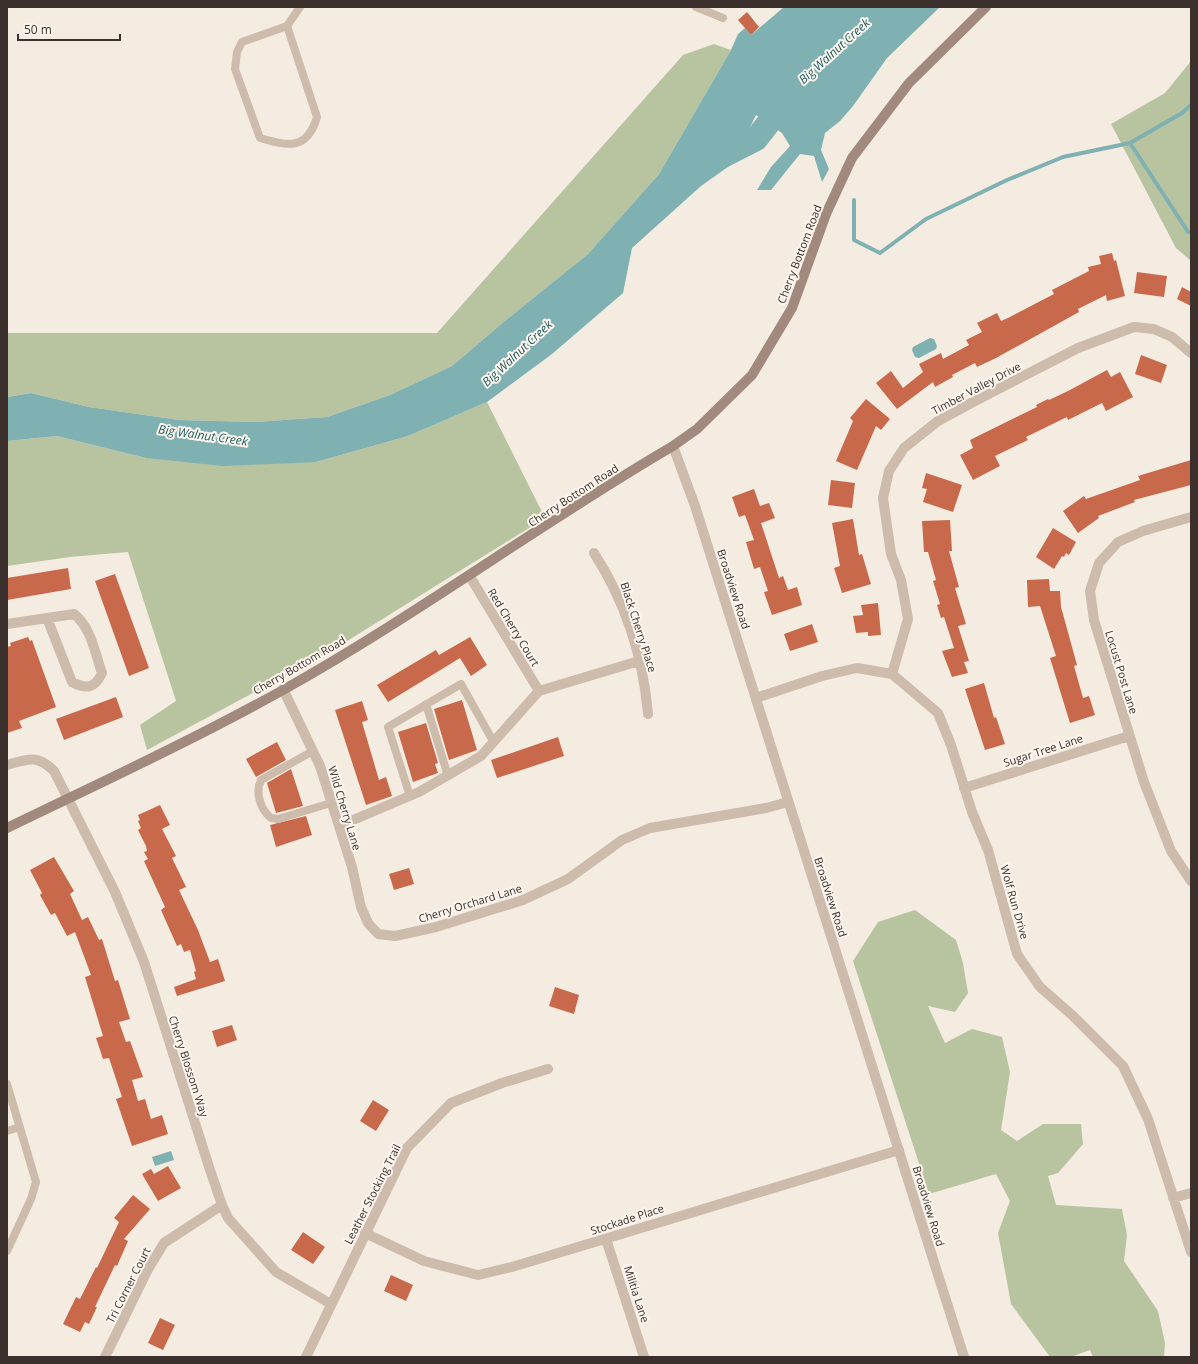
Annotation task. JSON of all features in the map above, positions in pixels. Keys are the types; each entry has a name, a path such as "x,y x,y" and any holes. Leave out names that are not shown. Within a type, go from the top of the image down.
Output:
{"main road":[{"name":"Cherry Bottom Road","path":"7,828 68,800 142,763 283,690 412,613 673,446 697,429 752,376 792,308 826,214 852,158 909,83 986,7"}],"street":[{"name":"Timber Valley Drive","path":"892,674 908,619 901,580 891,554 883,498 889,471 904,448 938,420 1078,348 1134,327 1154,329 1172,337 1191,353"},
{"name":"Broadview Road","path":"673,446 695,506 964,1357"},
{"name":"Locust Post Lane","path":"1191,517 1143,532 1118,542 1099,562 1090,591 1094,620 1144,782 1171,851 1191,881"},
{"name":"Black Cherry Place","path":"594,553 610,577 618,595 645,684 648,714"},
{"name":"Red Cherry Court","path":"469,576 539,690"},
{"path":"7,624 47,618 74,614 82,620 86,627 102,673 98,681 91,686 81,687 72,682 47,618"},
{"path":"339,826 410,796 448,776 481,756 539,690 639,661"},
{"path":"756,698 822,676 857,668 892,674"},
{"name":"Wolf Run Drive","path":"892,674 938,713 951,745 964,788 988,850 1017,954 1040,987 1072,1015 1123,1066 1148,1119 1191,1252"},
{"name":"Wild Cherry Lane","path":"283,690 320,766 352,867 361,907 368,923 378,934"},
{"name":"Sugar Tree Lane","path":"964,788 1129,736"},
{"name":"Cherry Blossom Way","path":"7,765 33,758 45,763 54,771 115,892 144,962 222,1205 228,1218 276,1272 331,1304"},
{"name":"Cherry Orchard Lane","path":"378,934 395,936 436,927 523,900 568,879 622,840 650,828 766,808 788,802"},
{"name":"Leather Stocking Trail","path":"306,1357 406,1148 450,1103 502,1083 548,1069"},
{"name":"Stockade Place","path":"365,1233 424,1262 478,1275 512,1267 899,1150"},
{"path":"1173,1198 1191,1193"},
{"name":"Tri Corner Court","path":"105,1357 147,1271 164,1243 222,1205"},
{"name":"Militia Lane","path":"606,1239 644,1357"}],"lane":[{"path":"287,26 317,117 313,130 297,144 284,145 260,138 235,69 236,52 242,42 287,26 300,7"},
{"path":"696,7 723,18"},
{"path":"410,796 388,727 461,684 493,741"},
{"path":"426,704 448,776"},
{"path":"313,751 261,780 258,786 258,792 263,810 271,818 278,819 331,803"},
{"path":"7,1087 36,1182 32,1199 7,1251"},
{"path":"7,1131 20,1127"}],"green space":[{"path":"714,44 731,50 659,174 588,254 452,366 390,395 327,417 255,422 179,420 89,407 31,393 7,397 7,333 437,333 683,55"},
{"path":"1191,61 1191,261 1176,248 1111,124 1165,93"},
{"path":"487,402 545,518 331,651 147,750 140,725 176,701 128,552 70,557 7,566 7,441 57,436 146,458 316,462 408,436"},
{"path":"915,910 956,940 963,963 968,993 955,1012 928,1006 945,1043 972,1029 1002,1037 1010,1072 1001,1130 1017,1141 1043,1124 1081,1124 1083,1144 1058,1173 1048,1176 1056,1205 1122,1209 1127,1235 1124,1261 1158,1311 1165,1343 1164,1357 1093,1357 1090,1350 1071,1357 1050,1357 1011,1304 998,1233 1010,1201 996,1174 929,1194 853,961 878,922"}],"water":[{"path":"784,7 940,7 887,58 853,106 840,121 825,133 821,150 829,169 822,182 814,156 800,154 771,190 757,190 771,167 790,146 782,133 756,115 732,164 701,186 632,248 623,293 552,354 487,402 408,436 316,462 223,466 146,458 57,436 7,441 7,397 31,393 89,407 179,420 255,422 327,417 390,395 452,366 588,254 659,174 731,50 738,34 745,28 751,35"},
{"path":"930,338 934,339 937,346 936,349 919,358 915,357 912,350 913,347"},
{"path":"171,1151 174,1160 155,1166 152,1157"}],"building":[{"path":"747,12 759,27 751,35 738,20"},
{"path":"1112,253 1114,261 1116,260 1125,296 1107,301 1106,295 1078,309 1079,312 996,358 977,367 975,363 952,375 953,377 935,387 933,382 897,409 876,383 891,371 903,388 923,372 919,364 941,353 943,359 969,345 966,340 982,332 977,323 997,313 1001,321 1008,318 1054,294 1052,290 1089,271 1088,267 1101,264 1099,256"},
{"path":"1137,272 1167,276 1164,297 1134,293"},
{"path":"1182,287 1191,292 1191,306 1177,299"},
{"path":"1141,355 1167,365 1161,383 1135,374"},
{"path":"1107,370 1111,377 1120,372 1133,397 1106,411 1102,403 1068,420 1067,417 1026,437 1028,440 995,456 1000,466 973,480 960,455 973,448 970,440"},
{"path":"866,399 890,419 881,430 876,426 857,470 836,461 853,421 850,418"},
{"path":"1191,460 1191,485 1134,500 1135,502 1098,516 1099,518 1078,533 1063,511 1084,496 1086,499 1140,480 1138,476"},
{"path":"926,473 962,485 953,512 923,502 927,489 922,488"},
{"path":"831,480 855,483 852,508 828,505"},
{"path":"754,489 760,506 769,503 775,518 761,523 779,578 783,576 788,590 797,587 802,605 772,615 764,592 768,591 760,567 754,569 746,542 754,540 745,515 739,517 732,497"},
{"path":"853,519 859,555 862,554 871,584 842,593 834,568 840,566 832,523"},
{"path":"950,520 952,551 949,551 959,587 955,588 966,624 958,626 969,661 964,662 968,673 952,677 942,651 954,648 944,617 941,618 937,605 940,604 933,581 936,580 928,552 924,552 922,521"},
{"path":"1053,528 1076,542 1069,555 1066,553 1064,557 1062,556 1054,569 1036,557"},
{"path":"68,568 71,589 7,600 7,578"},
{"path":"115,574 149,668 129,676 95,581"},
{"path":"1049,579 1050,591 1060,591 1061,607 1077,665 1074,666 1083,698 1089,696 1095,715 1070,723 1050,658 1056,656 1040,606 1028,607 1027,580"},
{"path":"878,603 881,635 868,636 868,632 856,633 853,616 863,615 861,605"},
{"path":"812,624 818,642 790,651 784,634"},
{"path":"28,637 30,641 32,640 56,707 19,721 22,728 7,733 7,647 11,646 10,643"},
{"path":"470,637 487,665 471,676 460,658 388,702 377,685 436,650 439,655"},
{"path":"984,683 994,718 996,717 1005,744 985,750 965,689"},
{"path":"116,697 123,717 64,740 56,719"},
{"path":"462,700 477,750 449,760 434,709"},
{"path":"362,701 368,720 362,722 379,780 386,777 392,796 366,805 335,710"},
{"path":"426,723 438,763 435,764 438,773 413,782 398,732"},
{"path":"558,737 564,756 497,778 491,760"},
{"path":"277,742 286,760 256,777 246,759"},
{"path":"291,769 303,806 276,813 267,783"},
{"path":"160,805 170,825 162,829 176,856 172,858 186,887 179,890 198,930 210,962 218,959 225,981 177,996 174,987 196,979 194,972 196,971 190,950 184,952 181,944 177,946 161,910 165,907 144,861 148,859 144,852 147,851 138,830 141,828 138,821 140,820 138,815"},
{"path":"306,816 312,835 276,847 270,825"},
{"path":"54,857 74,891 70,894 82,920 88,917 99,940 102,939 115,981 118,980 130,1019 119,1022 126,1042 130,1041 143,1077 132,1080 138,1101 145,1099 151,1119 162,1115 168,1134 132,1146 116,1099 122,1097 109,1058 103,1059 96,1038 103,1036 85,977 91,975 75,932 67,936 55,913 51,915 40,895 42,893 30,870"},
{"path":"409,868 414,884 394,890 389,874"},
{"path":"555,987 579,995 574,1014 549,1006"},
{"path":"232,1025 237,1040 217,1047 212,1031"},
{"path":"373,1100 389,1110 376,1131 360,1121"},
{"path":"168,1166 181,1188 158,1201 142,1174 151,1169 154,1174"},
{"path":"133,1195 150,1209 124,1239 128,1241 117,1266 115,1265 95,1307 97,1307 89,1324 85,1322 80,1332 63,1324 76,1297 80,1299 96,1267 97,1268 119,1222 114,1218"},
{"path":"303,1232 325,1247 313,1264 291,1250"},
{"path":"391,1275 413,1285 406,1301 384,1291"},
{"path":"160,1318 175,1325 163,1350 148,1343"}],"waterway":[{"name":"Big Walnut Creek","path":"711,162 756,139 788,98"},
{"path":"854,200 854,240 880,253 926,219 1007,180 1063,157 1130,143 1182,113 1191,105"},
{"path":"1130,143 1188,232 1191,232"}]}
